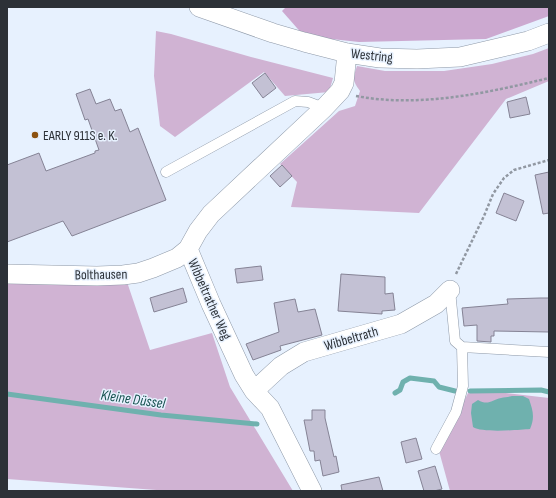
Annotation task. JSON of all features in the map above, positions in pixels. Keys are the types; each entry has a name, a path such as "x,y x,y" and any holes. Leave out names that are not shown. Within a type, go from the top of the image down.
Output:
{"street":[{"name":"Westring","path":"199,7 273,32 348,53 380,58 416,59 460,57 528,41 549,33"},
{"name":"Wibbeltrather Weg","path":"312,491 270,408 254,391 244,375 211,304 188,249 198,231 211,214 324,108 340,91 344,83 348,53"},
{"name":"Bolthausen","path":"7,274 97,276 124,275 138,273 177,258 188,249"},
{"name":"Wibbeltrath","path":"254,391 281,366 304,352 401,324 436,304 450,290"}],"lane":[{"path":"166,172 296,101 308,102 324,108"},
{"path":"450,290 455,341 462,347 549,352"},
{"path":"436,449 456,412 463,386 462,347"}],"path":[{"path":"340,91 354,96 367,98 392,100 435,99 487,92 549,78"},
{"path":"450,290 456,272 484,216 493,194 504,178 514,170 549,160"}],"shaded area":[{"path":"286,7 549,7 549,16 486,39 359,42 304,36 282,11"},
{"path":"156,31 333,78 329,92 285,96 264,72 175,137 160,126 154,76"},
{"path":"549,48 549,81 506,99 419,213 291,207 297,182 280,164 339,111 355,106 360,91 354,79 357,66 385,71 444,71 492,64 533,54"},
{"path":"127,282 150,350 212,333 230,387 293,491 170,491 7,479 7,284"},
{"path":"470,389 549,398 549,491 450,491 439,451"},
{"path":"512,396 523,396 529,399 533,414 533,421 530,429 492,431 473,427 471,413 472,404 478,400 487,403"}],"building":[{"path":"265,73 276,88 263,98 252,83"},
{"path":"90,89 96,104 110,99 115,111 121,109 130,132 138,128 166,200 72,236 63,221 7,242 7,165 39,153 46,171 95,153 95,151 99,150 88,119 85,120 76,94"},
{"path":"526,97 530,114 510,118 507,102"},
{"path":"282,165 292,176 280,187 270,176"},
{"path":"549,172 549,213 543,214 535,175"},
{"path":"504,193 524,201 516,221 496,213"},
{"path":"261,266 263,280 237,283 235,269"},
{"path":"341,274 385,277 385,294 393,293 395,310 382,311 382,314 338,311"},
{"path":"183,288 187,302 154,312 150,298"},
{"path":"549,298 549,332 494,331 494,336 491,336 491,342 477,341 477,325 464,326 462,308 508,304 507,299"},
{"path":"295,299 298,312 315,309 322,335 280,346 281,350 253,360 246,344 279,332 274,303"},
{"path":"312,410 325,410 325,418 339,472 323,476 320,460 315,461 314,451 310,451 304,420 312,420"},
{"path":"416,438 422,459 406,463 401,442"},
{"path":"435,466 442,489 424,491 418,471"},
{"path":"379,477 383,491 342,491 341,485"}],"waterway":[{"name":"Kleine Düssel","path":"395,393 400,390 403,382 410,378 434,381 439,387 455,391"},
{"name":"Kleine Düssel","path":"470,391 541,390 549,392"},
{"name":"Kleine Düssel","path":"7,394 161,415 257,424"}],"place":[{"name":"EARLY 911S e. K.","path":"35,135"}]}
